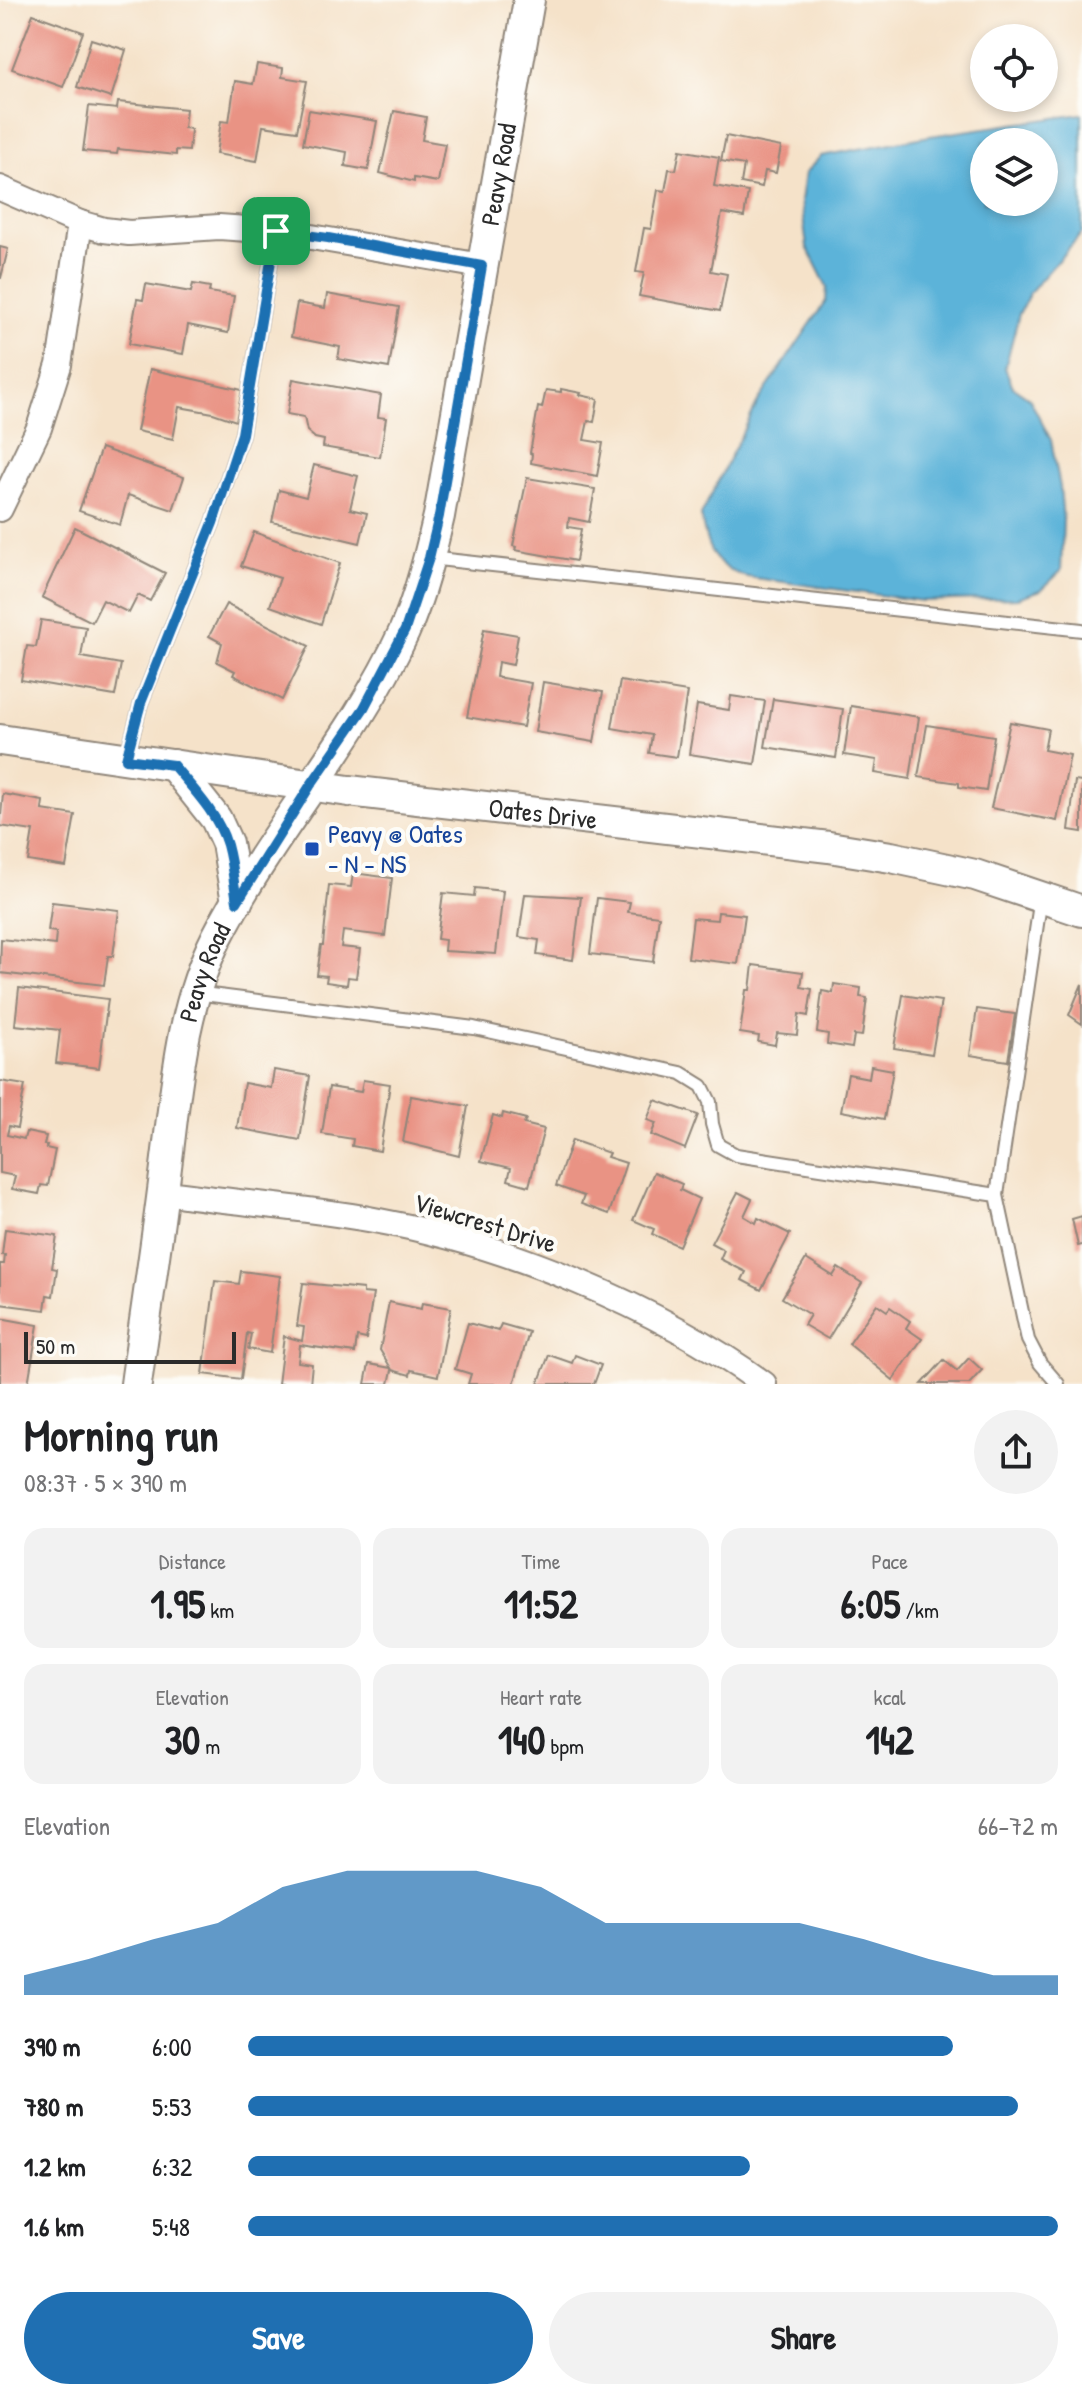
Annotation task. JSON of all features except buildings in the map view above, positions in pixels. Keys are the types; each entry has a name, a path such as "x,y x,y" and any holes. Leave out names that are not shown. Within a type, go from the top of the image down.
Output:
{"street":[{"name":"Peavy Road","path":"136,1384 182,1051 195,993 216,939 237,902 310,786 364,708 405,630 429,558 439,516 529,0"},
{"path":"0,188 80,223 104,230 129,233 219,227 276,231 482,266"},
{"path":"0,509 39,428 59,365 80,223"},
{"name":"Oates Drive","path":"0,740 310,786 829,847 975,875 1082,911"},
{"path":"173,765 216,819 227,843 237,902"},
{"name":"Viewcrest Drive","path":"163,1192 373,1220 459,1238 651,1315 764,1384"}],"lane":[{"path":"126,759 141,703 213,523 242,434 276,231"},
{"path":"429,558 1082,630"},
{"path":"1041,896 997,1195 1028,1340 1040,1363 1058,1384"},
{"path":"195,993 474,1028 681,1073 702,1086 710,1102 718,1145 736,1155 997,1195"}],"water":[{"path":"1082,114 1082,233 1030,292 1019,314 1005,368 1013,387 1029,398 1051,440 1060,487 1063,520 1061,571 1041,590 1017,598 922,601 747,577 726,568 713,555 701,515 759,400 826,301 827,287 807,247 801,201 805,173 821,156 970,130 970,216 1058,216 1058,128 985,128"}],"place":[{"name":"Peavy @ Oates - N - NS","path":"312,849"}],"route":[{"path":"276,231 482,266 439,516 429,558 405,630 364,708 310,786 237,902 227,843 216,819 201,799 173,765 126,759 141,703 213,523 242,434 276,231"}]}
